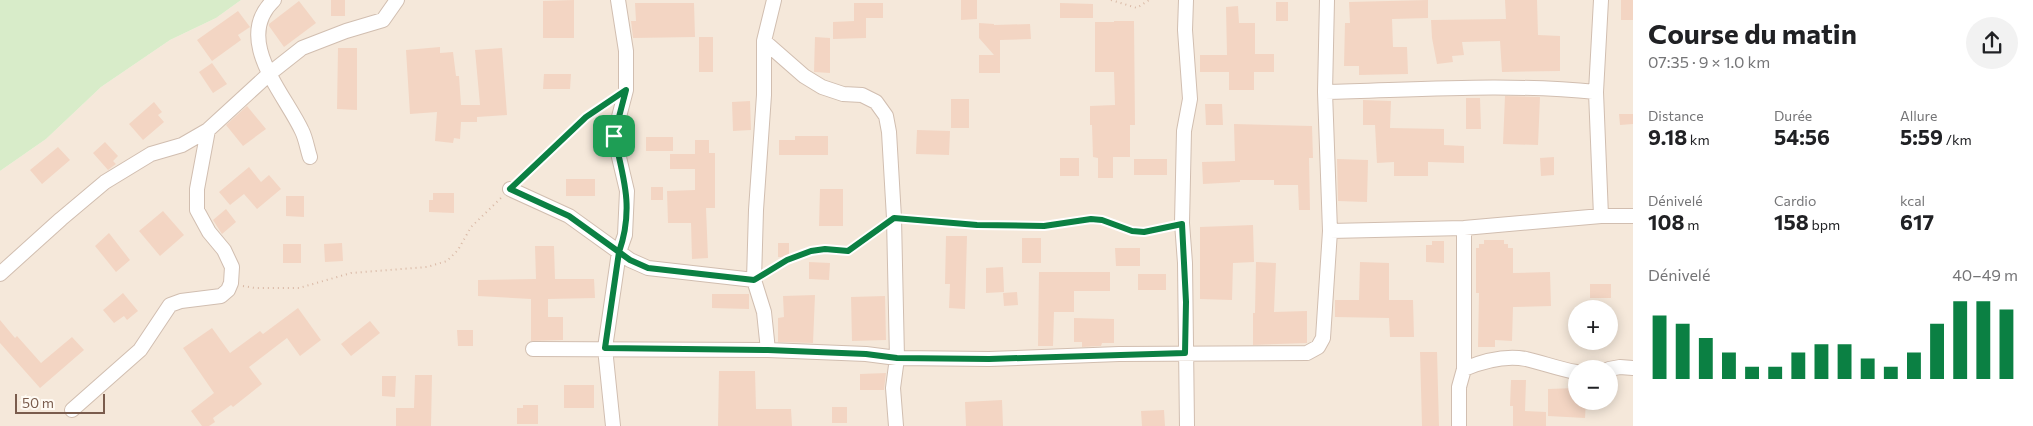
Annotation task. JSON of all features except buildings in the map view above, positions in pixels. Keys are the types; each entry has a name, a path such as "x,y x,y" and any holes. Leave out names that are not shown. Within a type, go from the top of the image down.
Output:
{"street":[{"path":"274,0 269,4 259,23 257,40 269,74 302,132 310,157"},
{"path":"0,274 105,182 151,154 182,145 208,130 269,74 302,48 346,31 383,20 397,0"},
{"path":"613,426 605,348 619,252 625,235 627,191 614,136 626,90 626,51 618,0"},
{"path":"768,350 764,312 754,280 756,210 764,95 764,41 774,0"},
{"path":"1186,0 1185,30 1190,99 1184,131 1182,224 1186,302 1187,426"},
{"path":"533,349 768,350 866,354 897,358 989,359 1185,353 1307,353 1318,347 1323,338 1330,231 1324,92 1327,0"},
{"path":"1601,0 1596,92 1601,216"},
{"path":"764,41 804,76 822,87 843,94 862,95 876,102 886,116 889,132 894,218 897,358 893,388 896,426"},
{"path":"1324,92 1504,86 1596,92"},
{"path":"72,410 140,350 170,305 181,301 221,296 228,290 231,283 232,267 224,250 209,232 197,210 197,189 208,130"},
{"path":"510,189 569,216 630,260 648,268 754,280"},
{"path":"1330,231 1464,228 1601,216 1633,216"},
{"path":"1459,426 1459,388 1464,369 1464,228"},
{"path":"1464,369 1486,360 1525,359 1568,370"},
{"path":"1618,367 1633,368"}],"path":[{"path":"1111,0 1138,8 1149,0"},
{"path":"231,283 255,288 299,288 351,273 427,267 447,261 458,250 471,227 510,189 586,117 626,90"},
{"path":"754,280 787,260 811,251 825,249 848,251 894,218 977,225 1044,226 1091,219 1102,220 1132,231 1144,232 1182,224"}],"shaded area":[{"path":"241,0 1633,0 1633,426 0,426 0,171 46,139 101,87 170,40 216,18"}],"green space":[{"path":"0,0 241,0 216,18 170,40 101,87 46,139 0,171"}],"route":[{"path":"614,136 626,90 586,117 510,189 569,216 619,252 605,348 768,350 866,354 897,358 989,359 1185,353 1186,302 1182,224 1144,232 1132,231 1110,222 1091,219 1044,226 977,225 894,218 848,251 825,249 798,255 754,280 668,272 648,268 630,260 619,252 625,235 627,191 614,136"}]}
